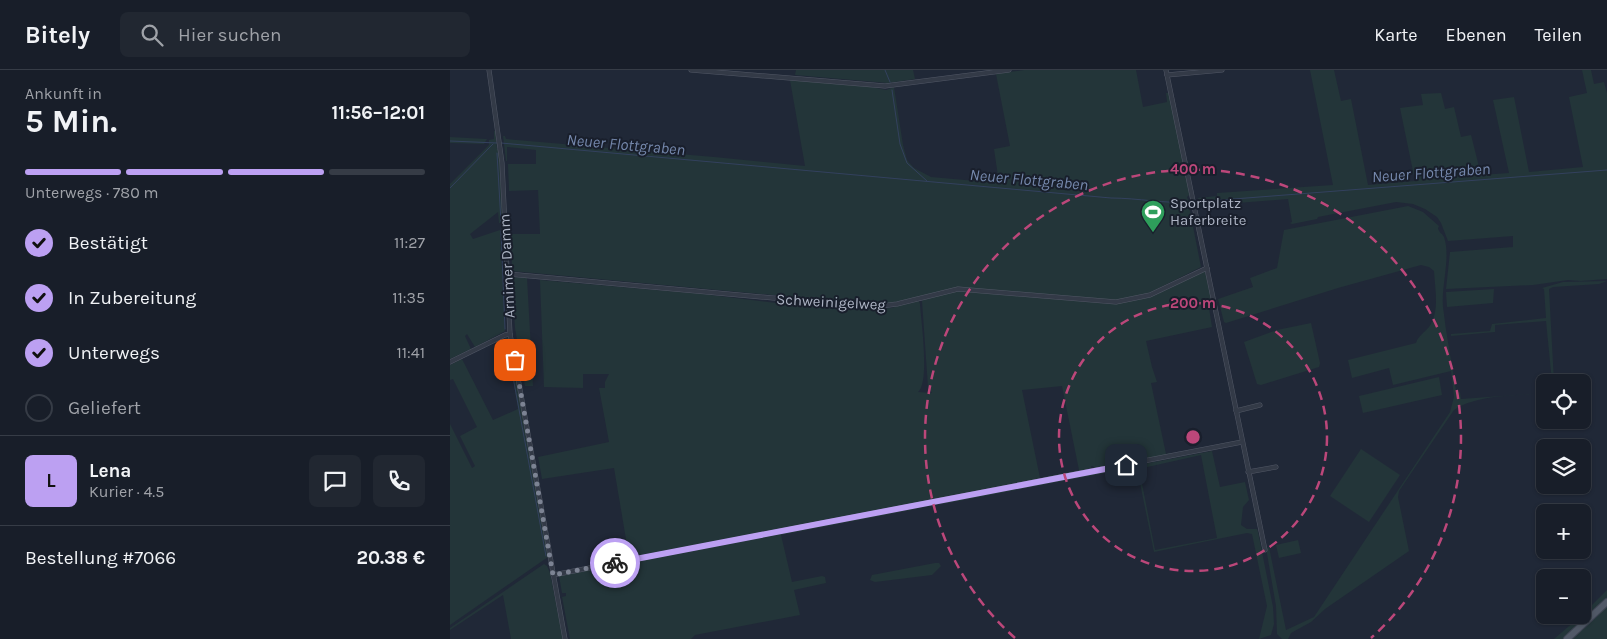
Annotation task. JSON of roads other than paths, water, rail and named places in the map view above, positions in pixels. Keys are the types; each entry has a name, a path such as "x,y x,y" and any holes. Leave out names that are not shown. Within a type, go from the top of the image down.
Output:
{"main road":[{"path":"1567,639 1607,602"}],"street":[{"name":"Arnimer Damm","path":"489,70 501,148 510,334 565,639"},
{"path":"691,70 885,86 1008,70"},
{"path":"1222,70 1167,72 1265,550"},
{"name":"Schweinigelweg","path":"507,274 873,306 896,304 958,289 1104,302 1123,301 1150,295 1207,268"},
{"path":"450,362 504,335 510,334"},
{"path":"1236,411 1260,405"},
{"path":"553,575 1242,442"},
{"path":"1248,472 1276,467"}],"waterway":[{"path":"885,70 890,82"},
{"path":"892,90 900,144 907,163 927,181"},
{"name":"Neuer Flottgraben","path":"450,141 497,143"},
{"name":"Neuer Flottgraben","path":"501,143 1111,198 1191,202"},
{"path":"450,188 493,144"},
{"path":"497,153 501,222"},
{"name":"Neuer Flottgraben","path":"1195,202 1607,170"},
{"path":"501,231 505,329"},
{"path":"506,339 546,556"}],"place":[{"name":"Sportplatz Haferbreite","path":"1153,233"}]}
